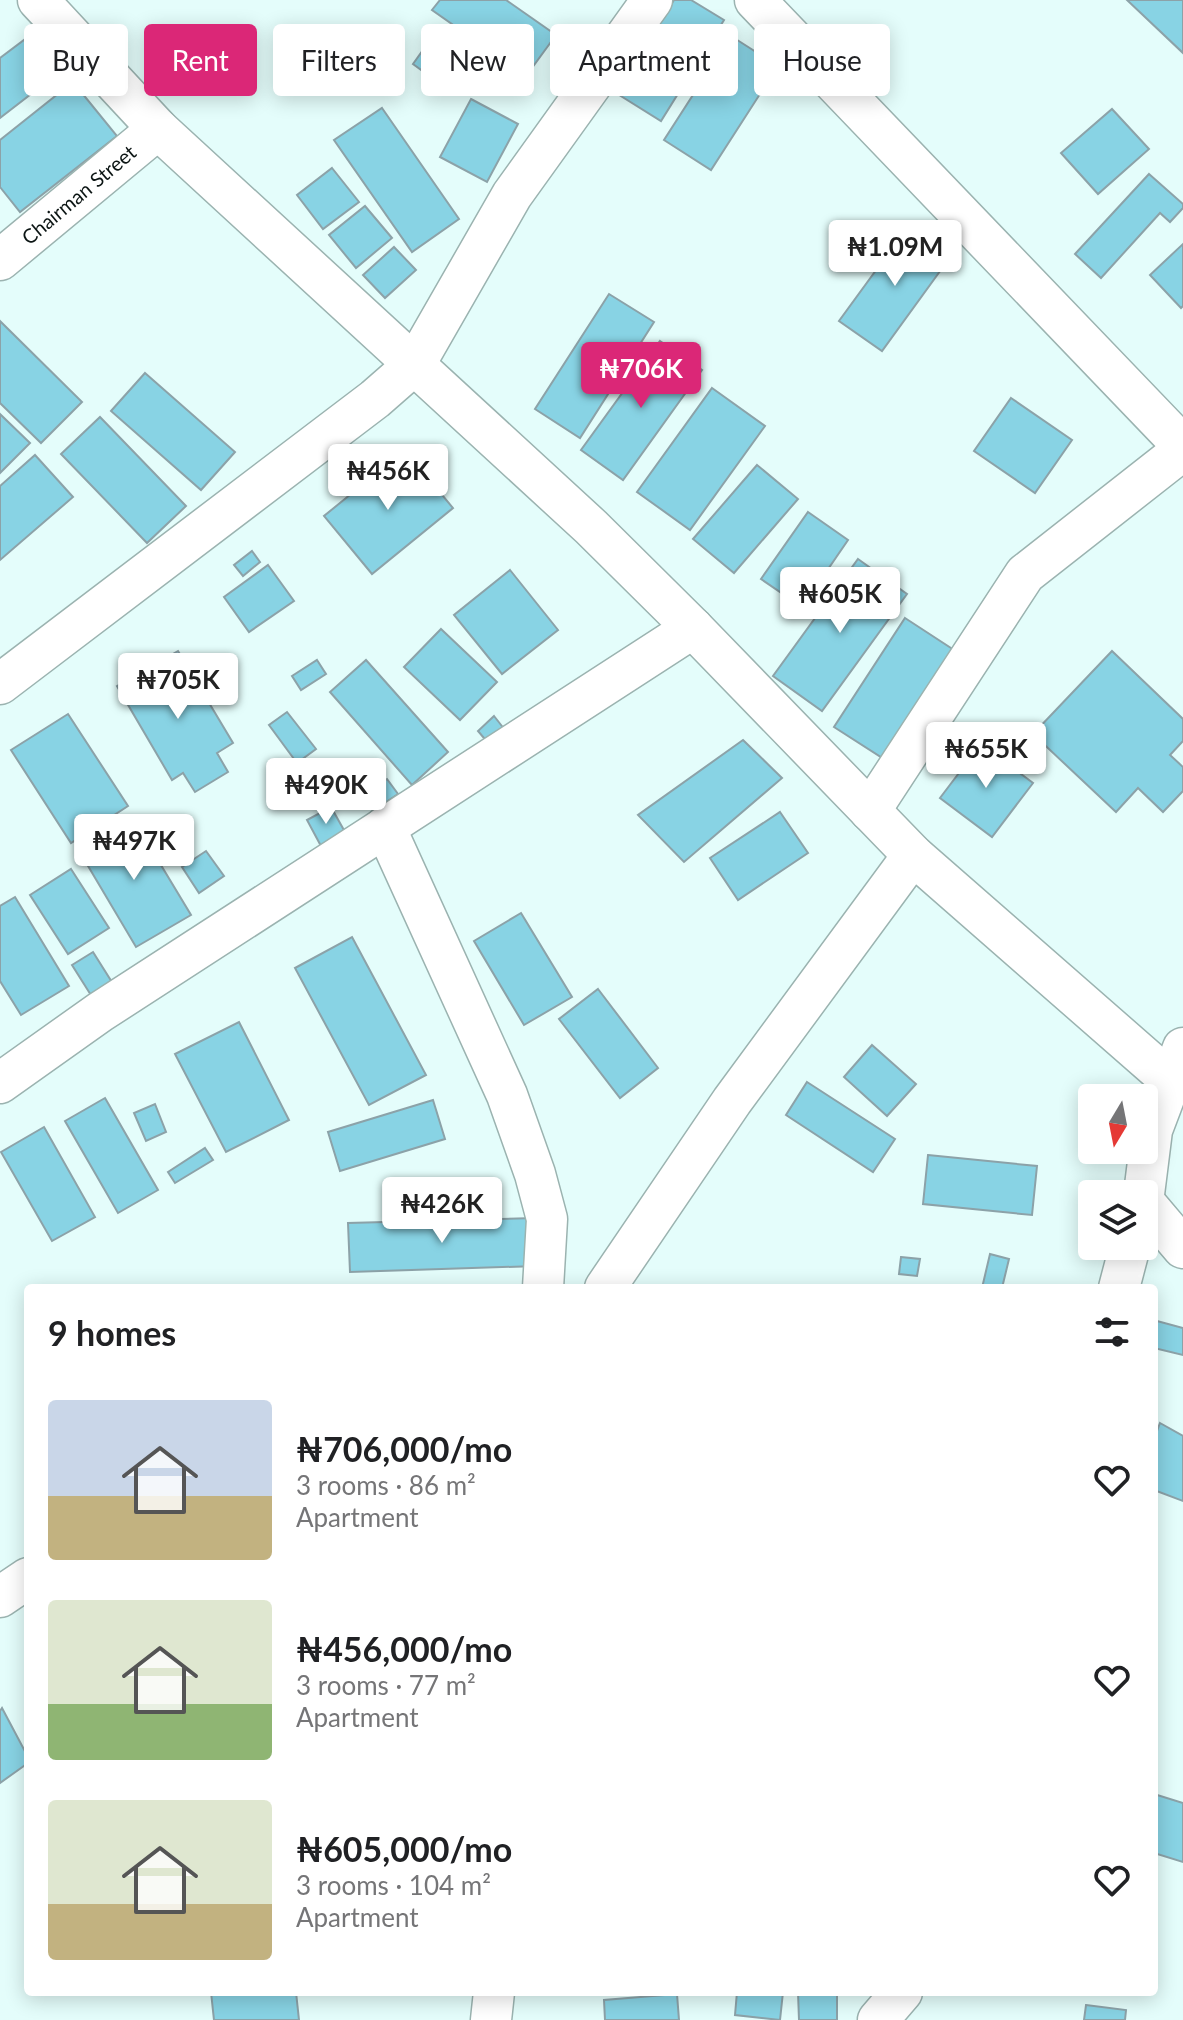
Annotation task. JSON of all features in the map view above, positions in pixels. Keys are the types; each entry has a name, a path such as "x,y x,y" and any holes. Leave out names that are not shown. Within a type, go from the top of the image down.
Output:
{"street":[{"path":"38,0 158,129 591,527 913,855 1176,1064 1152,1130 1146,1180"},
{"path":"0,684 375,399 415,364 512,195 652,0"},
{"path":"755,0 1183,448 1025,574 870,811"},
{"name":"Chairman Street","path":"0,260 158,129"},
{"path":"0,1083 100,1012 693,628"},
{"path":"385,827 507,1095 535,1174 547,1219 543,1284"},
{"path":"608,1284 732,1101 913,855"},
{"path":"1158,1219 1183,1248"},
{"path":"1120,1284 1126,1260"},
{"path":"0,1597 24,1581"},
{"path":"491,2020 494,1996"},
{"path":"878,2020 899,1996"}],"building":[{"path":"440,0 506,0 550,31 550,43 534,65 534,24 452,24 432,10"},
{"path":"674,0 691,0 724,20 722,24 659,24"},
{"path":"1127,0 1183,0 1183,53"},
{"path":"24,40 24,96 28,96 0,118 0,58"},
{"path":"738,40 754,51 754,96 759,96 711,170 664,140 692,96 738,96"},
{"path":"421,53 421,70 413,64"},
{"path":"55,96 84,96 117,136 20,212 0,187 0,140"},
{"path":"621,96 677,96 661,121"},
{"path":"471,99 518,124 487,182 440,157"},
{"path":"382,108 459,219 412,252 334,140"},
{"path":"1112,109 1149,149 1098,194 1061,153"},
{"path":"332,168 359,202 323,229 297,195"},
{"path":"1149,174 1183,204 1183,208 1170,222 1160,213 1101,278 1075,254"},
{"path":"365,206 392,238 356,268 329,235"},
{"path":"909,225 951,256 882,351 839,321"},
{"path":"1183,244 1183,306 1181,308 1150,275"},
{"path":"394,247 416,270 385,298 363,275"},
{"path":"609,294 654,322 580,438 535,409"},
{"path":"0,321 82,402 41,443 0,403"},
{"path":"660,341 702,370 623,480 581,450"},
{"path":"145,373 235,452 201,490 111,411"},
{"path":"712,388 765,426 690,530 637,492"},
{"path":"1011,398 1072,440 1035,493 974,451"},
{"path":"0,414 30,443 0,473"},
{"path":"100,417 186,506 147,543 61,454"},
{"path":"405,450 453,508 372,574 324,516"},
{"path":"35,455 73,497 0,560 0,486"},
{"path":"757,465 798,499 734,573 693,539"},
{"path":"808,512 848,540 802,607 761,579"},
{"path":"252,551 260,562 243,576 234,565"},
{"path":"858,559 907,594 822,711 773,676"},
{"path":"268,565 294,601 249,632 224,597"},
{"path":"510,570 558,630 502,674 454,615"},
{"path":"905,618 954,650 884,759 834,727"},
{"path":"441,629 497,682 460,720 404,667"},
{"path":"178,651 233,743 217,753 228,772 195,792 183,773 172,780 117,686"},
{"path":"1112,651 1183,719 1183,741 1170,755 1183,767 1183,791 1163,812 1138,788 1116,812 1033,734"},
{"path":"317,660 326,674 301,690 292,676"},
{"path":"366,660 448,752 412,785 330,692"},
{"path":"287,712 316,749 297,763 269,725"},
{"path":"68,714 128,806 71,843 11,750"},
{"path":"494,716 505,730 489,744 478,731"},
{"path":"743,740 782,778 684,862 638,815"},
{"path":"981,744 1033,783 992,837 940,798"},
{"path":"387,779 398,794 379,807 369,791"},
{"path":"331,807 345,832 321,846 307,820"},
{"path":"780,812 808,853 738,900 710,858"},
{"path":"132,817 191,915 136,947 78,849"},
{"path":"206,851 224,876 199,893 182,867"},
{"path":"71,869 109,928 68,954 30,895"},
{"path":"15,897 69,986 21,1015 0,981 0,906"},
{"path":"521,913 572,997 524,1025 474,941"},
{"path":"352,937 426,1075 369,1105 295,968"},
{"path":"93,952 115,987 94,1000 72,965"},
{"path":"598,989 658,1068 620,1098 559,1019"},
{"path":"239,1022 289,1120 226,1152 175,1054"},
{"path":"872,1045 916,1084 887,1116 844,1077"},
{"path":"807,1082 895,1139 873,1172 786,1115"},
{"path":"105,1098 158,1190 118,1213 65,1121"},
{"path":"433,1100 445,1139 340,1171 328,1132"},
{"path":"155,1104 166,1132 146,1141 134,1113"},
{"path":"44,1127 95,1217 52,1241 1,1152"},
{"path":"205,1148 213,1160 175,1183 168,1172"},
{"path":"928,1155 1037,1166 1032,1215 923,1204"},
{"path":"535,1218 537,1266 350,1272 348,1223"},
{"path":"990,1254 1009,1259 1003,1284 983,1284"},
{"path":"901,1257 920,1259 917,1276 899,1274"},
{"path":"1158,1321 1183,1328 1183,1355 1158,1349"},
{"path":"1160,1423 1183,1436 1183,1501 1158,1492"},
{"path":"2,1708 24,1749 24,1766 0,1783"},
{"path":"1158,1795 1183,1803 1183,1862 1158,1854"},
{"path":"211,1996 296,1996 299,2020 214,2020"},
{"path":"677,1996 679,2020 605,2020 604,2000"},
{"path":"737,1996 783,1996 780,2020 735,2015"},
{"path":"798,1996 837,1996 837,2020 799,2020"},
{"path":"1086,2005 1126,2010 1125,2020 1084,2020"}]}
